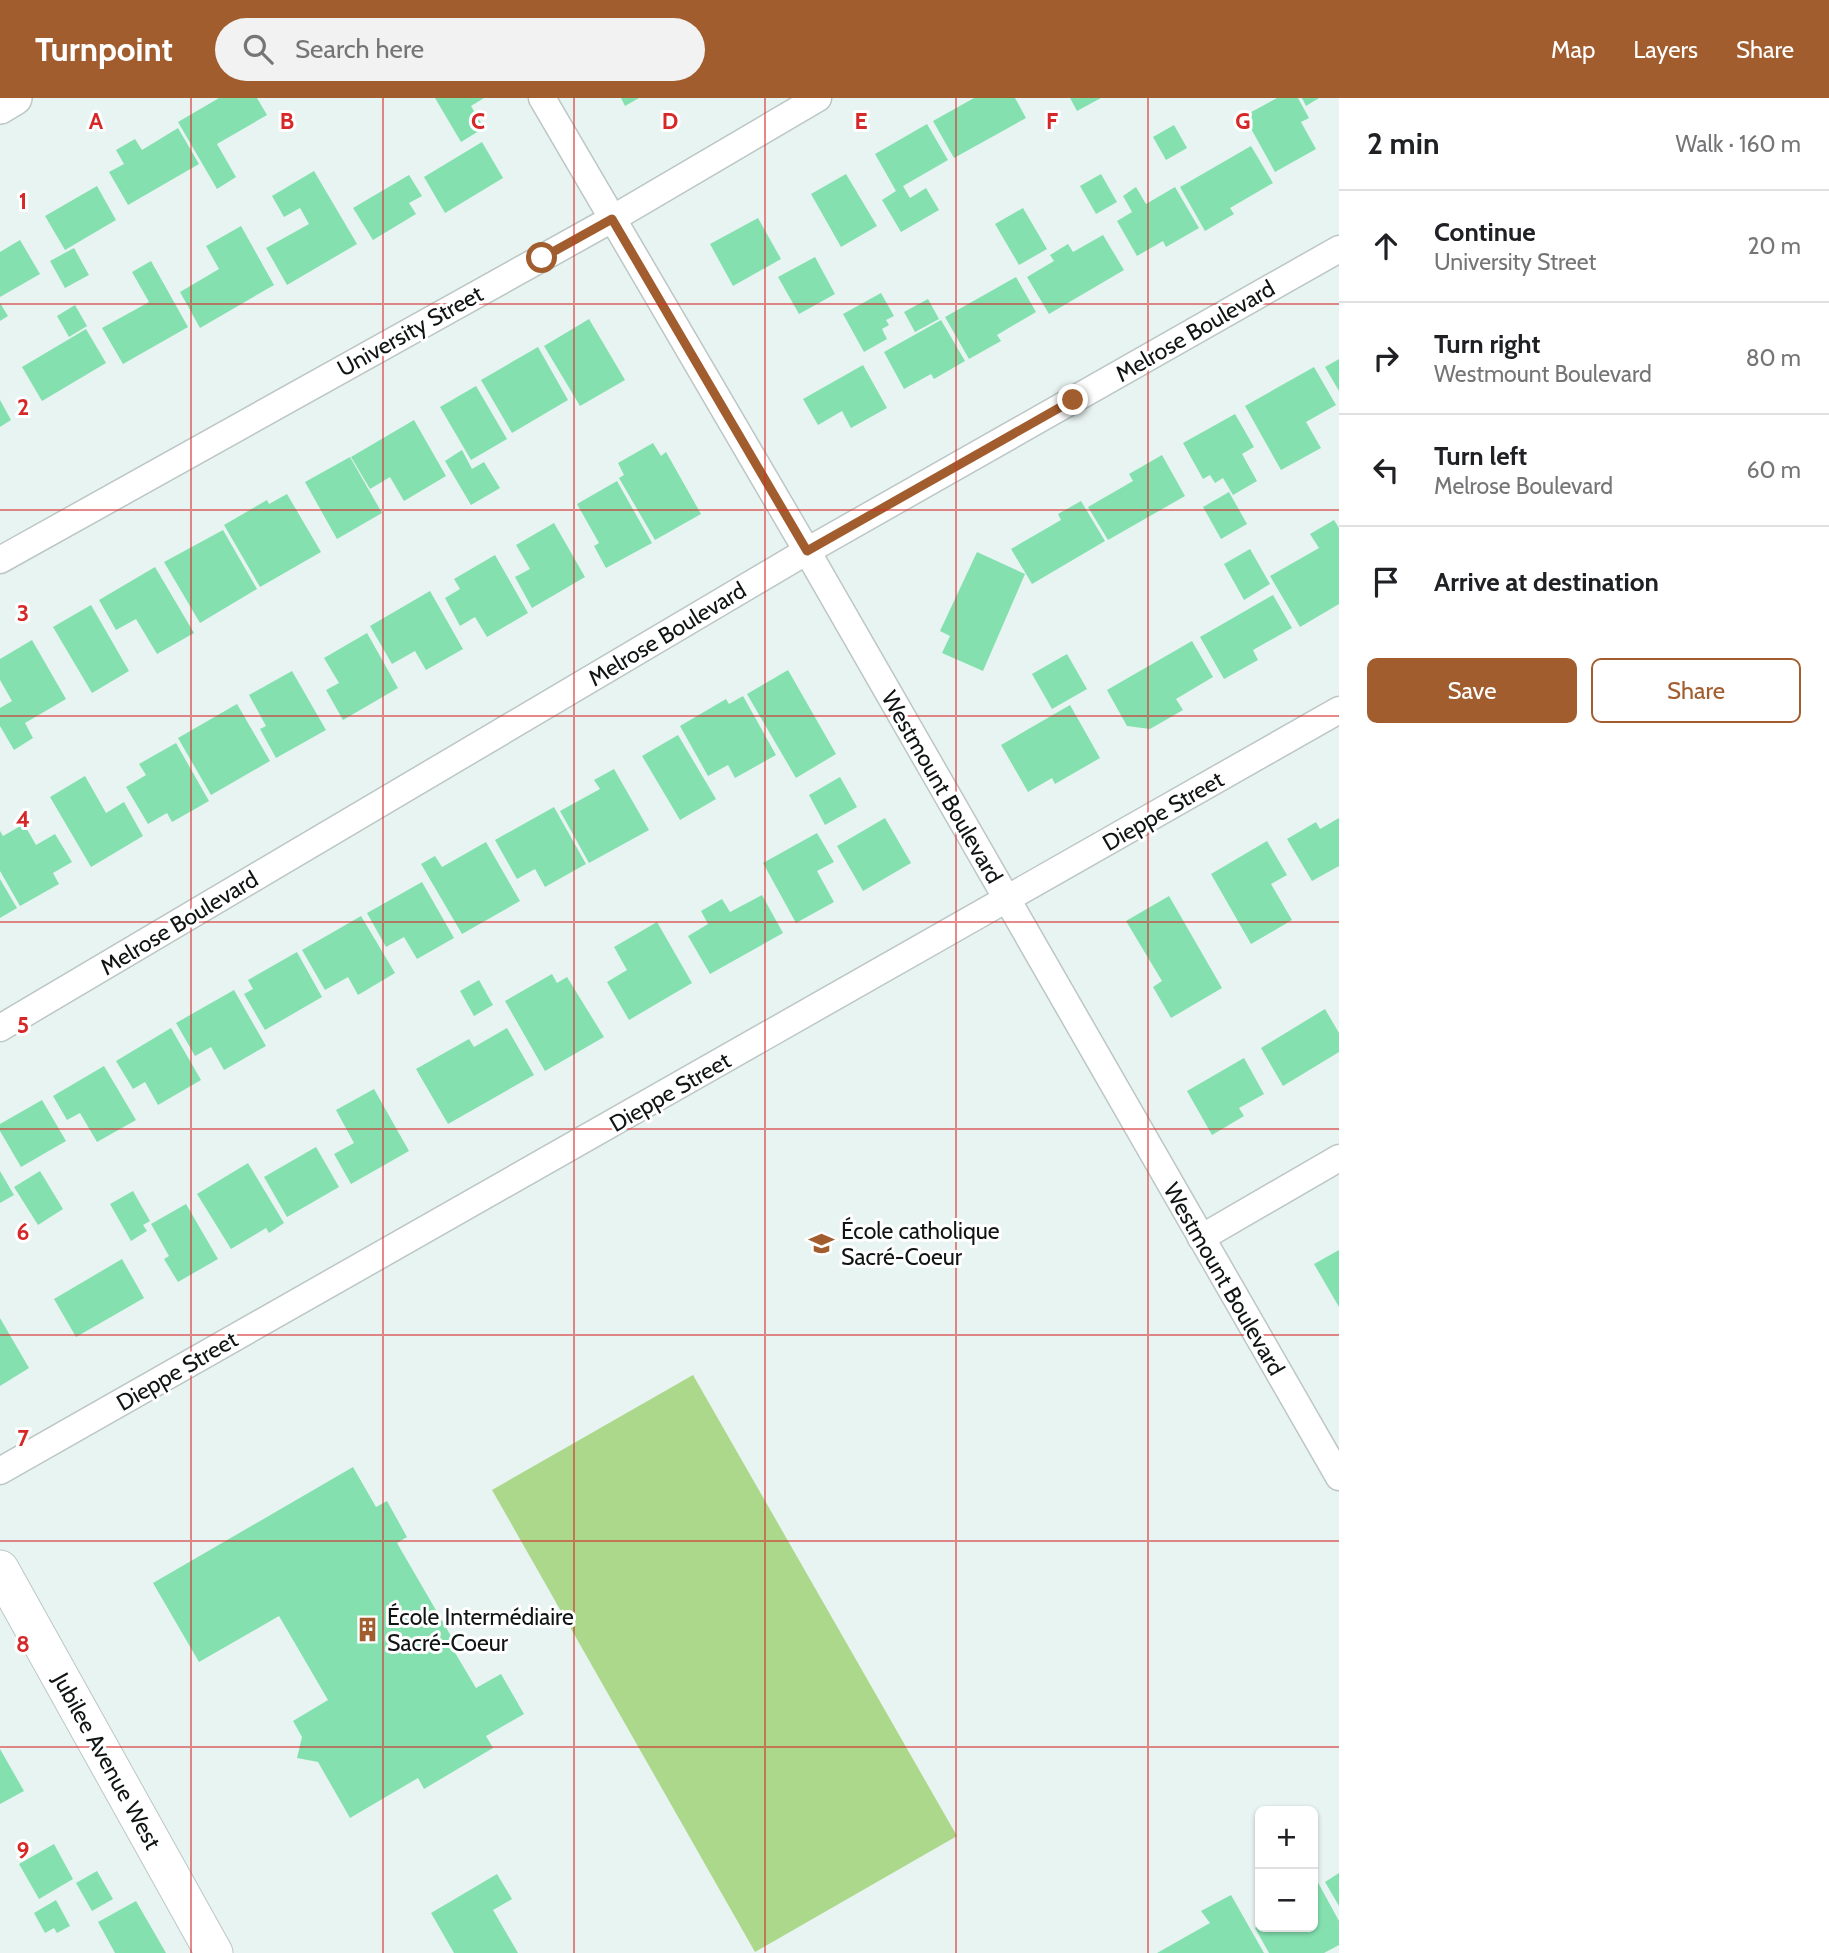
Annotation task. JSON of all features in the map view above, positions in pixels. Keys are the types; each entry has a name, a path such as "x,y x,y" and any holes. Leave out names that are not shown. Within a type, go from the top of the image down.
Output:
{"main road":[{"name":"Jubilee Avenue West","path":"0,1569 214,1953"}],"street":[{"path":"0,107 15,98"},
{"name":"Westmount Boulevard","path":"542,98 807,551 1339,1478"},
{"name":"University Street","path":"0,560 612,219 818,98"},
{"name":"Melrose Boulevard","path":"0,1028 807,551 1339,249"},
{"name":"Dieppe Street","path":"0,1471 1007,901 1339,709"},
{"path":"1200,1238 1339,1158"}],"green space":[{"path":"693,1375 957,1836 755,1952 492,1490"}],"building":[{"path":"219,98 257,98 267,115 217,144 236,177 217,189 178,122"},
{"path":"435,98 484,98 471,106 484,128 461,142"},
{"path":"621,98 639,98 625,106"},
{"path":"974,98 1015,98 1026,118 954,158 933,121"},
{"path":"1070,98 1101,98 1077,111"},
{"path":"1277,98 1298,98 1309,118 1301,122 1316,149 1275,172 1244,116"},
{"path":"1302,98 1319,98 1306,106"},
{"path":"927,124 948,160 903,186 910,198 926,188 939,210 901,232 882,200 896,191 875,154"},
{"path":"1174,125 1187,148 1166,160 1153,137"},
{"path":"178,128 199,164 128,205 109,172 124,164 116,150 135,139 142,150"},
{"path":"482,142 503,178 445,213 424,177"},
{"path":"1251,146 1273,183 1230,208 1234,214 1205,231 1180,187"},
{"path":"314,171 357,244 287,285 266,248 309,224 300,208 284,217 272,196"},
{"path":"846,174 877,226 841,247 811,194"},
{"path":"1101,174 1117,202 1096,214 1080,186"},
{"path":"409,175 422,196 409,203 416,214 373,240 353,208"},
{"path":"97,186 116,220 65,250 45,216"},
{"path":"1136,187 1146,204 1175,187 1199,228 1166,247 1163,241 1137,256 1117,221 1132,212 1123,196"},
{"path":"1023,208 1047,249 1019,265 995,224"},
{"path":"758,218 781,259 733,286 710,244"},
{"path":"241,226 274,285 200,328 180,292 219,269 206,246"},
{"path":"1103,235 1124,270 1049,314 1027,277 1054,261 1050,255 1068,244 1073,252"},
{"path":"20,240 40,274 0,297 0,252"},
{"path":"74,248 89,275 65,288 50,261"},
{"path":"815,257 835,294 799,314 778,277"},
{"path":"151,261 188,327 123,364 102,328 149,302 132,272"},
{"path":"1016,277 1036,312 997,335 1001,341 969,359 945,317"},
{"path":"881,293 894,316 886,320 889,325 882,329 887,339 864,352 843,314"},
{"path":"928,299 939,319 915,332 904,312"},
{"path":"0,303 8,316 0,321"},
{"path":"75,305 87,326 69,337 57,316"},
{"path":"589,319 625,380 580,406 544,346"},
{"path":"941,320 965,361 934,379 931,374 904,389 884,352"},
{"path":"86,329 106,363 42,401 22,367"},
{"path":"538,347 568,400 512,433 481,380"},
{"path":"1339,359 1339,391 1325,367"},
{"path":"863,365 887,408 851,428 842,411 818,425 803,399"},
{"path":"1314,367 1336,405 1306,422 1321,448 1281,470 1245,406"},
{"path":"476,386 507,439 471,460 440,407"},
{"path":"0,400 11,420 0,427"},
{"path":"1235,414 1254,447 1242,454 1257,481 1233,495 1223,478 1215,483 1210,475 1203,479 1183,443"},
{"path":"414,420 446,476 404,501 390,477 370,489 351,457"},
{"path":"653,443 661,456 666,452 701,514 655,540 619,478 624,475 618,463"},
{"path":"462,450 472,469 484,462 500,488 471,505 445,461"},
{"path":"1162,455 1185,496 1108,540 1088,507 1133,481 1129,474"},
{"path":"350,457 382,513 337,539 305,482"},
{"path":"617,481 652,543 606,568 594,546 599,543 577,504"},
{"path":"1229,492 1247,524 1221,539 1203,507"},
{"path":"287,494 321,552 260,587 224,525 267,500 269,504"},
{"path":"1081,501 1105,541 1032,584 1011,549 1061,520 1058,514"},
{"path":"1334,520 1339,528 1339,604 1300,627 1270,576 1319,548 1310,534"},
{"path":"554,523 585,577 532,608 515,577 530,569 516,545"},
{"path":"223,530 257,589 200,623 164,562"},
{"path":"1250,549 1270,584 1244,600 1224,564"},
{"path":"977,552 1025,574 983,671 942,653 950,636 940,631"},
{"path":"495,555 528,613 487,637 475,617 460,626 445,598 460,589 454,579"},
{"path":"155,567 194,633 157,654 136,619 116,630 99,600"},
{"path":"430,591 463,649 426,670 415,651 392,664 370,626"},
{"path":"1273,595 1292,628 1253,650 1258,660 1224,679 1200,637"},
{"path":"91,605 129,671 92,693 53,627"},
{"path":"367,633 398,688 343,720 326,690 339,683 324,658"},
{"path":"32,640 66,699 25,723 33,738 14,750 0,726 0,708 12,701 0,680 0,659"},
{"path":"1192,641 1213,677 1176,699 1183,710 1150,729 1127,726 1107,690"},
{"path":"1067,654 1087,689 1052,709 1032,674"},
{"path":"788,670 836,754 796,778 747,694"},
{"path":"292,671 326,730 276,758 260,729 266,726 249,695"},
{"path":"743,696 776,755 735,778 728,765 708,776 680,726 726,699 729,704"},
{"path":"237,704 270,761 211,795 178,738"},
{"path":"1070,705 1100,758 1055,784 1052,778 1028,792 1001,745"},
{"path":"678,735 716,799 680,820 642,756"},
{"path":"176,743 209,801 172,822 167,813 148,824 126,787 146,775 139,764"},
{"path":"614,769 649,830 589,863 560,811 600,789 594,780"},
{"path":"85,776 106,813 124,802 143,836 91,867 50,797"},
{"path":"840,777 857,807 825,825 809,795"},
{"path":"554,807 586,864 545,887 535,869 517,879 495,840"},
{"path":"885,818 911,863 863,891 837,846"},
{"path":"1339,818 1339,866 1312,881 1287,839 1316,822 1320,829"},
{"path":"24,824 36,845 55,834 72,862 53,873 59,884 20,906 0,871 0,831 3,836"},
{"path":"817,833 834,862 817,871 834,902 796,923 763,863"},
{"path":"1267,841 1287,875 1271,884 1292,920 1251,944 1211,874"},
{"path":"486,842 520,901 462,934 421,864 435,856 442,867"},
{"path":"0,879 17,908 0,918"},
{"path":"422,882 454,938 417,959 404,937 386,947 367,913"},
{"path":"762,895 783,933 710,974 688,936 708,924 701,911 722,899 730,912"},
{"path":"1169,896 1222,988 1171,1018 1153,987 1162,981 1126,921"},
{"path":"361,916 395,973 358,995 348,977 325,990 302,950"},
{"path":"657,922 692,983 629,1020 607,982 627,970 614,947"},
{"path":"297,952 322,997 265,1030 244,994 253,989 248,980"},
{"path":"552,974 557,983 567,977 604,1037 545,1071 505,1001"},
{"path":"479,980 493,1005 474,1016 460,991"},
{"path":"234,990 266,1046 224,1070 211,1047 195,1056 176,1023"},
{"path":"1325,1009 1339,1033 1339,1052 1283,1086 1261,1048"},
{"path":"171,1028 201,1080 158,1105 145,1082 133,1089 116,1061"},
{"path":"507,1028 534,1075 448,1124 416,1069 469,1039 474,1047"},
{"path":"1244,1058 1264,1094 1239,1108 1244,1116 1212,1135 1187,1091"},
{"path":"104,1066 136,1120 97,1142 80,1113 67,1120 53,1096"},
{"path":"374,1089 409,1151 351,1184 334,1154 354,1143 336,1110"},
{"path":"42,1100 66,1141 21,1167 0,1131 0,1124"},
{"path":"316,1147 339,1187 287,1217 264,1177"},
{"path":"248,1163 284,1223 269,1233 266,1228 231,1249 197,1194"},
{"path":"0,1171 14,1195 0,1203"},
{"path":"40,1171 63,1209 38,1225 14,1187"},
{"path":"133,1191 150,1221 143,1225 147,1231 131,1241 110,1204"},
{"path":"186,1204 218,1259 178,1282 164,1259 169,1256 151,1224"},
{"path":"1339,1250 1339,1307 1314,1264"},
{"path":"122,1259 144,1298 76,1337 54,1299"},
{"path":"0,1318 29,1368 0,1386"},
{"name":"École Intermédiaire Sacré-Coeur","path":"353,1467 376,1507 387,1501 407,1537 397,1543 455,1643 451,1646 476,1688 501,1674 524,1714 486,1736 493,1748 424,1789 418,1778 350,1818 318,1762 297,1758 302,1737 293,1721 328,1700 279,1616 199,1662 153,1583"},
{"path":"0,1749 24,1791 0,1804"},
{"path":"54,1844 73,1879 39,1899 19,1864"},
{"path":"97,1871 113,1899 92,1911 76,1883"},
{"path":"1339,1873 1339,1906 1325,1882"},
{"path":"497,1874 512,1899 493,1910 518,1953 454,1953 431,1913"},
{"path":"1318,1882 1339,1921 1339,1945 1324,1953 1269,1953 1257,1932 1318,1932"},
{"path":"1231,1895 1264,1953 1157,1953 1210,1923 1201,1911"},
{"path":"56,1900 70,1926 57,1933 54,1928 45,1933 34,1913"},
{"path":"136,1901 166,1953 115,1953 98,1922"}],"place":[{"name":"École catholique Sacré-Coeur","path":"821,1244"},
{"name":"École Intermédiaire Sacré-Coeur","path":"367,1630"}],"route":[{"path":"542,258 612,219 807,551 1073,400"}]}
